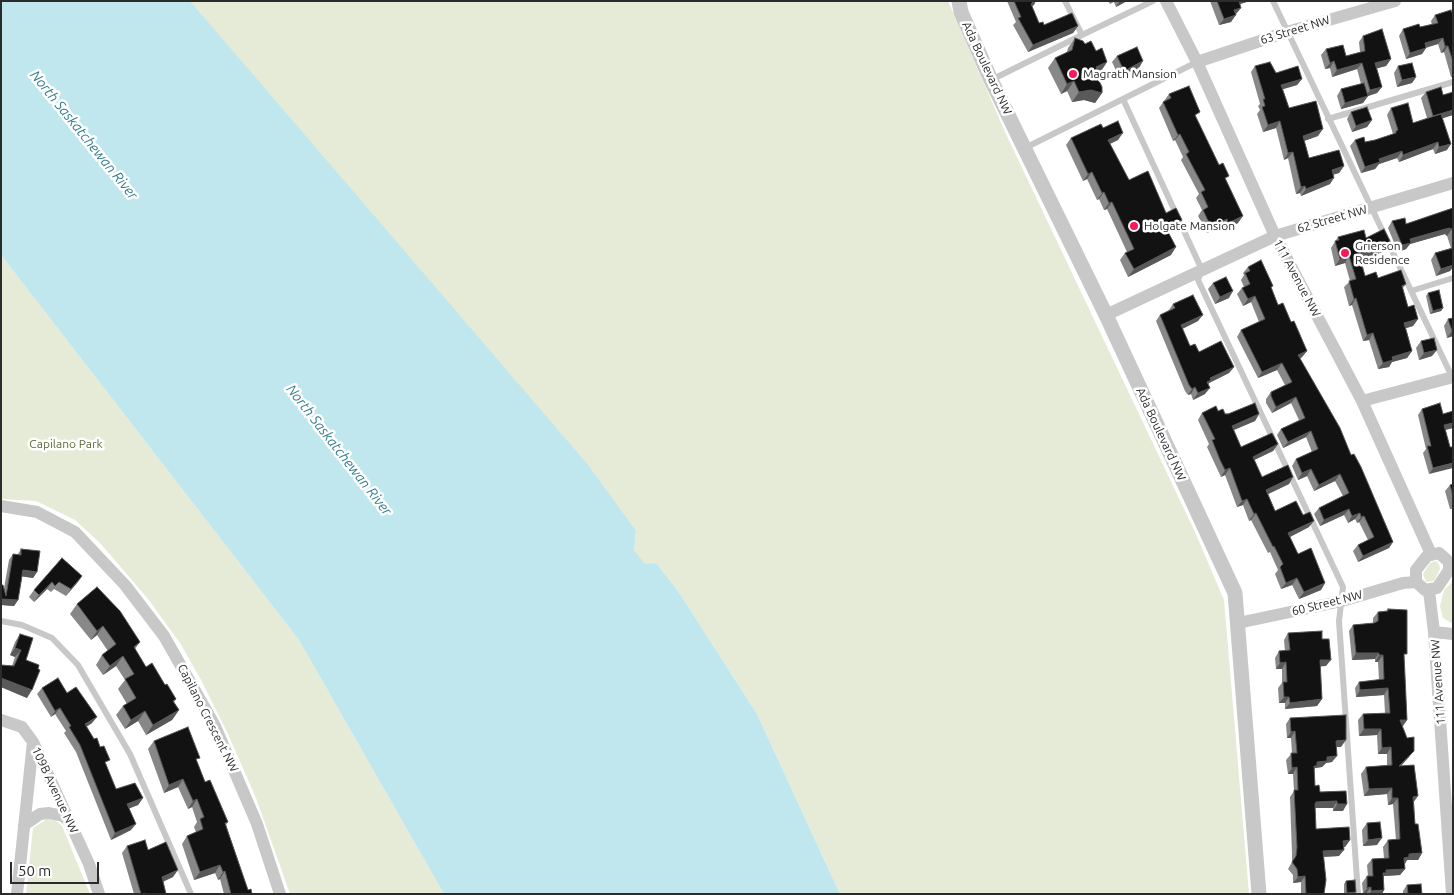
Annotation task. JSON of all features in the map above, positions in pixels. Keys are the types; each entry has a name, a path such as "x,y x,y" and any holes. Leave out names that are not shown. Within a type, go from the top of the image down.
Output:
{"street":[{"name":"Ada Boulevard NW","path":"959,1 961,12 991,80 1106,315 1235,593 1259,894"},
{"name":"111 Avenue NW","path":"1166,1 1196,62 1275,236 1362,401 1431,554"},
{"name":"63 Street NW","path":"1196,62 1287,32 1395,1"},
{"name":"62 Street NW","path":"1106,315 1275,236 1453,183"},
{"path":"1362,401 1452,377"},
{"name":"Capilano Crescent NW","path":"1,506 37,512 75,532 125,585 164,636 199,695 231,761 267,850 280,894"},
{"path":"1431,554 1443,555 1451,566 1448,574 1440,584 1429,591 1421,588 1416,582 1416,570 1431,554"},
{"name":"60 Street NW","path":"1238,623 1342,601 1403,582 1416,582"},
{"name":"111 Avenue NW","path":"1429,591 1450,815 1452,894"},
{"path":"1434,632 1453,634"},
{"path":"1,720 22,727 34,742"},
{"name":"109B Avenue NW","path":"34,742 71,822 99,894"},
{"name":"109B Avenue NW","path":"17,894 34,742"},
{"path":"24,825 40,814 49,813 63,816 71,822"}],"lane":[{"path":"1065,1 1082,35"},
{"path":"991,80 1153,1"},
{"path":"1273,1 1452,377"},
{"path":"1024,148 1196,62"},
{"path":"1328,119 1453,82"},
{"path":"1123,99 1202,270 1198,280 1343,587 1339,621 1358,894"},
{"path":"1411,290 1453,278"},
{"path":"1,621 22,625 52,638 78,665 130,754 191,894"}],"green space":[{"path":"190,1 948,1 1006,134 1195,532 1224,600 1249,894 840,894 757,714 678,591 656,563 645,565 634,550 636,532"},
{"name":"Capilano Park","path":"1,255 299,640 444,894 290,894 256,798 228,734 180,643 148,599 100,543 75,520 36,501 1,499"},
{"path":"1436,561 1440,569 1434,581 1426,582 1423,574 1430,563"},
{"path":"1453,581 1453,624 1443,618 1440,606 1444,590"},
{"path":"47,819 55,820 62,826 90,894 26,894 33,828"}],"water":[{"name":"North Saskatchewan River","path":"1,1 190,1 588,465 636,531 634,550 645,564 656,563 678,591 757,714 840,894 444,894 299,640 1,255"}],"building":[{"path":"1014,1 1034,1 1031,4 1039,23 1043,22 1044,25 1072,13 1078,26 1033,45 1018,18 1021,17"},
{"path":"1217,1 1239,1 1241,8 1234,10 1236,15 1224,19"},
{"path":"1451,10 1453,15 1453,62 1448,46 1445,46 1443,38 1425,43 1426,48 1410,53 1403,29 1419,24 1420,27 1438,23 1435,15"},
{"path":"1382,29 1391,59 1375,63 1382,87 1370,90 1362,63 1337,70 1334,61 1330,63 1326,49 1343,45 1346,56 1365,51 1363,36"},
{"name":"Magrath Mansion","path":"1075,38 1083,41 1085,44 1091,41 1096,51 1102,48 1107,62 1096,67 1097,71 1095,72 1102,87 1102,93 1091,90 1079,92 1074,81 1067,84 1055,58 1072,50"},
{"path":"1137,47 1143,61 1124,71 1117,56"},
{"path":"1270,62 1276,73 1298,66 1302,79 1281,85 1289,108 1316,101 1323,129 1303,136 1309,158 1339,150 1344,166 1332,170 1334,178 1306,189 1305,186 1301,187 1293,152 1288,153 1280,121 1268,125 1262,107 1265,106 1263,99 1265,99 1255,66"},
{"path":"1412,63 1416,77 1402,80 1398,66"},
{"path":"1364,83 1368,96 1345,103 1341,89"},
{"path":"1189,86 1200,112 1195,115 1219,165 1223,163 1229,176 1225,178 1243,216 1228,223 1227,219 1211,227 1203,210 1208,207 1201,192 1205,190 1186,154 1189,152 1180,134 1178,135 1163,102 1171,98 1169,94"},
{"path":"1441,87 1443,95 1453,92 1453,110 1433,116 1426,92"},
{"path":"1408,103 1413,123 1441,114 1451,144 1439,147 1438,142 1403,155 1402,151 1379,159 1380,162 1365,167 1355,140 1364,137 1365,142 1396,133 1398,130 1391,108"},
{"path":"1367,107 1372,120 1356,126 1351,112"},
{"path":"1118,121 1123,133 1108,140 1129,180 1148,171 1166,213 1176,208 1182,220 1166,228 1176,247 1134,269 1125,253 1134,249 1112,202 1109,203 1104,192 1102,193 1092,172 1088,174 1071,138 1101,124 1103,128"},
{"path":"1453,208 1453,232 1449,228 1410,239 1411,243 1402,245 1392,221 1405,218 1406,224"},
{"path":"1384,229 1391,243 1376,251 1359,254 1365,276 1376,272 1378,278 1401,270 1406,284 1402,286 1408,307 1414,305 1418,319 1404,323 1412,351 1392,357 1393,360 1383,363 1373,333 1367,335 1356,298 1354,299 1349,281 1356,279 1349,256 1340,259 1335,241 1339,240 1338,237 1364,230 1366,238"},
{"path":"1453,248 1453,265 1441,269 1435,253"},
{"path":"1261,260 1273,286 1271,287 1278,305 1283,303 1291,322 1294,321 1307,351 1298,355 1340,428 1351,455 1354,454 1361,467 1393,542 1363,556 1358,545 1374,537 1364,516 1361,517 1360,513 1352,516 1349,509 1324,520 1319,508 1349,493 1340,474 1319,485 1311,469 1302,473 1296,459 1318,449 1311,431 1288,442 1281,429 1305,418 1296,397 1276,407 1271,396 1271,392 1292,382 1282,363 1262,372 1241,330 1265,319 1255,296 1248,299 1242,288 1250,284 1245,273 1250,271 1248,267"},
{"path":"1226,277 1233,291 1220,297 1213,283"},
{"path":"1439,290 1443,308 1433,311 1428,293"},
{"path":"1193,295 1203,315 1181,325 1190,346 1195,344 1199,352 1221,341 1234,367 1210,378 1211,380 1207,382 1210,388 1198,393 1195,387 1192,389 1189,385 1160,315 1175,308 1173,304"},
{"path":"1453,318 1453,331 1452,331 1448,319"},
{"path":"1434,338 1437,350 1424,353 1421,341"},
{"path":"1255,403 1259,414 1232,426 1241,447 1272,433 1278,444 1253,457 1262,477 1288,465 1293,477 1266,490 1275,511 1296,501 1303,515 1310,512 1314,521 1288,533 1298,554 1311,548 1325,583 1304,592 1297,578 1286,583 1280,567 1283,564 1247,499 1242,501 1230,468 1225,470 1212,440 1215,439 1202,413 1216,406 1218,411 1223,409 1225,414 1228,414"},
{"path":"1440,403 1443,414 1453,411 1453,423 1444,425 1450,447 1453,447 1453,463 1433,468 1427,446 1431,446 1422,409"},
{"path":"1453,484 1453,496 1450,485"},
{"path":"21,549 40,551 37,572 23,570 18,600 1,599 1,585 3,585 6,596 13,554 21,555"},
{"path":"62,558 82,576 71,589 59,582 55,586 52,582 39,595 34,590"},
{"path":"97,587 120,611 140,642 134,647 146,667 152,663 176,699 173,701 179,710 153,725 145,711 131,720 123,706 136,698 125,679 134,674 123,656 110,666 102,655 116,644 103,626 97,631 77,604"},
{"path":"1388,609 1407,610 1407,654 1404,654 1407,720 1400,720 1407,738 1414,737 1414,751 1399,766 1414,765 1418,796 1413,797 1415,824 1418,824 1422,853 1409,854 1409,857 1404,858 1405,869 1386,870 1386,873 1383,873 1384,890 1371,891 1371,887 1367,888 1367,876 1373,876 1372,859 1389,858 1388,840 1400,839 1398,798 1392,798 1392,788 1369,789 1366,767 1392,765 1391,747 1382,748 1381,729 1364,729 1363,714 1390,713 1388,688 1360,690 1359,682 1384,679 1383,655 1379,655 1379,653 1356,653 1353,625 1374,623 1378,621 1378,612 1388,611"},
{"path":"1322,631 1322,639 1329,639 1331,660 1320,660 1322,699 1290,703 1289,697 1284,697 1283,682 1287,682 1286,662 1280,663 1279,651 1290,650 1288,633"},
{"path":"20,634 33,638 26,660 39,665 38,669 40,670 32,690 1,678 1,665 14,666 21,650 15,648"},
{"path":"58,678 67,693 76,687 97,717 85,724 94,739 97,738 100,747 104,746 110,760 105,762 116,789 135,783 143,798 127,804 136,824 115,833 80,745 69,727 71,726 60,708 55,711 42,688"},
{"path":"1346,715 1346,740 1336,741 1337,756 1327,757 1327,761 1317,762 1317,766 1314,766 1315,786 1319,785 1320,792 1346,791 1347,804 1337,804 1337,801 1316,802 1315,804 1316,829 1349,827 1350,840 1343,841 1344,850 1323,851 1326,880 1324,894 1306,894 1305,876 1298,877 1297,869 1292,862 1296,856 1297,847 1294,790 1298,790 1297,767 1292,768 1291,753 1297,753 1295,731 1291,732 1290,718"},
{"path":"188,727 200,758 196,759 205,782 210,780 228,822 225,823 248,890 251,889 252,894 231,894 225,871 223,872 220,865 200,872 187,836 203,829 200,819 204,817 197,799 193,801 183,779 169,785 154,741"},
{"path":"1380,822 1382,838 1368,840 1367,823"},
{"path":"145,840 148,850 166,842 178,870 162,877 166,894 141,894 127,846"},
{"path":"1355,880 1356,892 1347,893 1346,881"},
{"path":"1421,884 1422,894 1408,894 1407,885"}],"place":[{"name":"Magrath Mansion","path":"1073,74"},
{"name":"Holgate Mansion","path":"1134,226"},
{"name":"Grierson Residence","path":"1345,253"}]}
